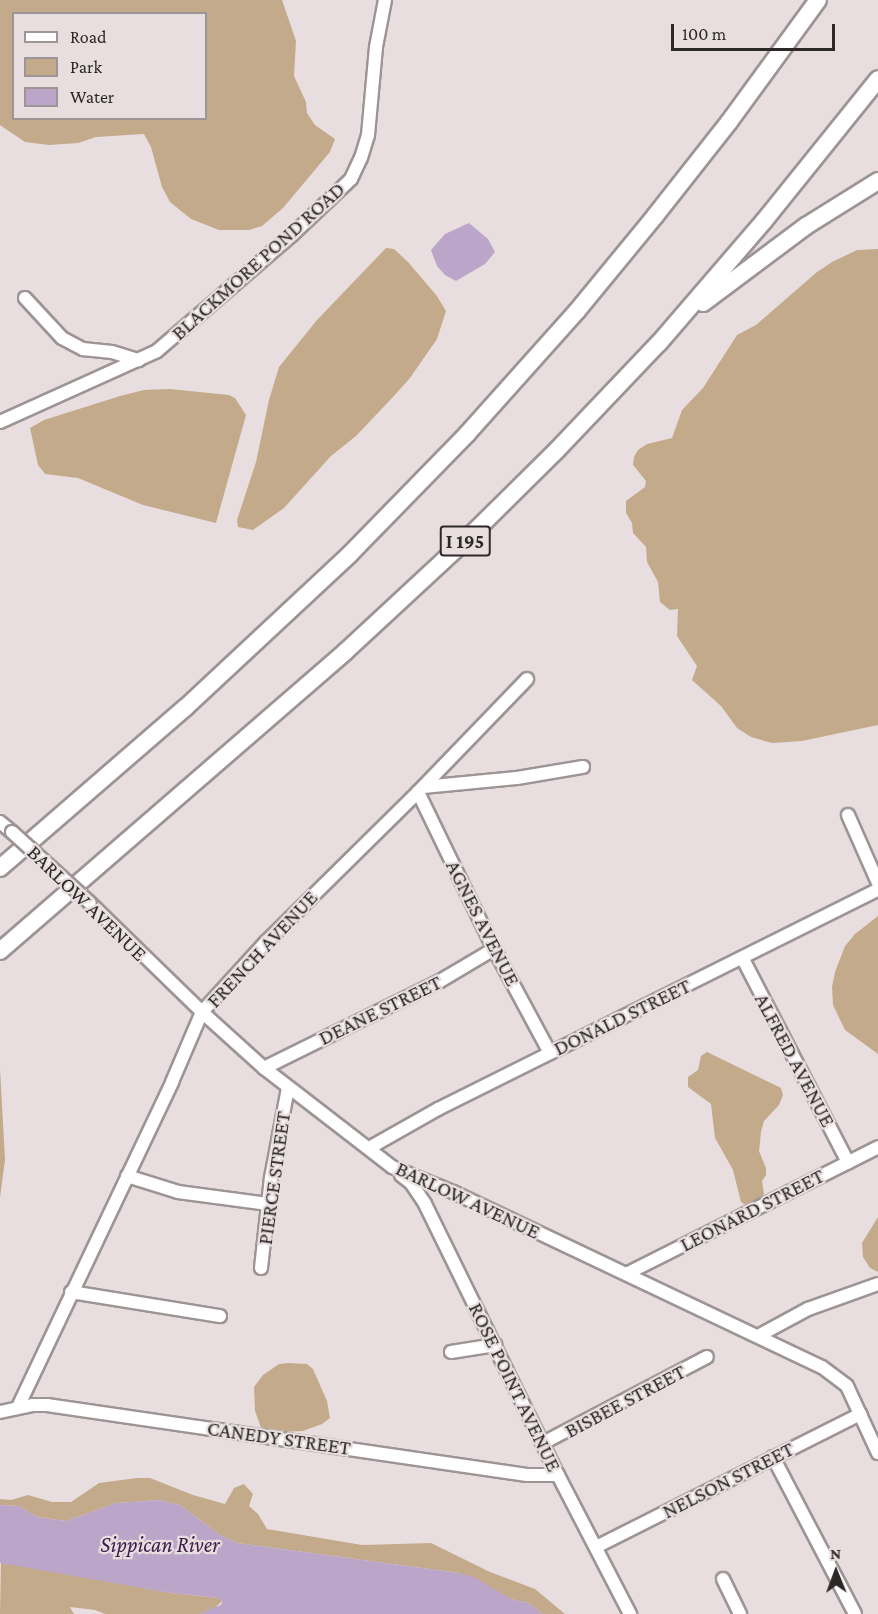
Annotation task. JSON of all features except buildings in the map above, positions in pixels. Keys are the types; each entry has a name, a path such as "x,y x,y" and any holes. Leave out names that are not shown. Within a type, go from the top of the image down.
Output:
{"highway":[{"path":"0,868 185,708 350,554 467,434 577,311 655,216 729,122 818,0"},
{"name":"I 195","path":"0,951 345,652 467,539 556,450 676,323 764,220 878,79"},
{"path":"676,323 806,226 878,182"}],"street":[{"name":"BLACKMORE POND ROAD","path":"0,422 157,351 300,228 351,179 368,135 376,47 385,0"},
{"path":"25,298 62,338 83,348 112,352 139,360"},
{"name":"FRENCH AVENUE","path":"18,1407 201,1012 266,942 421,790 527,679"},
{"path":"421,790 583,767"},
{"name":"AGNES AVENUE","path":"421,790 494,949 550,1053"},
{"path":"848,814 878,883"},
{"name":"BARLOW AVENUE","path":"0,822 90,903 201,1012 264,1068 392,1167 453,1192 758,1336 837,1377 847,1386 878,1454"},
{"name":"DONALD STREET","path":"369,1148 550,1053 878,890"},
{"name":"DEANE STREET","path":"264,1068 440,981 494,949"},
{"name":"ALFRED AVENUE","path":"742,959 848,1162"},
{"name":"PIERCE STREET","path":"261,1269 268,1204 288,1088"},
{"name":"LEONARD STREET","path":"626,1274 878,1147"},
{"name":"ROSE POINT AVENUE","path":"392,1167 411,1183 425,1204 558,1475 630,1614"},
{"path":"127,1176 178,1192 268,1204"},
{"path":"758,1336 808,1309 878,1284"},
{"path":"71,1292 220,1316"},
{"path":"451,1352 495,1345"},
{"name":"BISBEE STREET","path":"543,1443 707,1358"},
{"name":"CANEDY STREET","path":"0,1412 18,1407 47,1405 527,1475 558,1475"},
{"name":"NELSON STREET","path":"596,1547 860,1414"},
{"path":"773,1457 855,1614"},
{"path":"723,1579 740,1614"}],"green space":[{"path":"0,0 282,0 296,41 294,76 306,102 307,113 315,125 335,139 330,152 283,208 262,226 249,230 219,230 191,219 170,202 162,187 151,147 144,134 96,137 78,143 49,145 25,142 0,125"},
{"path":"386,248 394,249 408,262 437,296 446,311 437,339 410,378 393,397 356,436 331,456 284,508 253,530 238,527 237,520 256,462 269,400 279,367 317,320"},
{"path":"878,249 878,725 802,741 772,743 751,737 737,728 721,706 692,680 697,666 677,636 678,609 670,610 660,602 658,582 647,562 646,547 633,533 632,523 626,513 626,501 645,487 646,481 633,465 634,457 638,450 647,444 672,438 682,410 703,388 737,335 756,325 817,272 832,262 857,250"},
{"path":"170,389 229,395 235,398 246,415 216,523 143,505 78,478 45,474 38,465 30,428 44,420 120,396 144,390"},
{"path":"878,916 878,1054 845,1030 833,1005 832,987 845,946 855,934"},
{"path":"707,1052 781,1088 783,1095 779,1105 764,1121 761,1132 759,1151 766,1168 766,1175 762,1181 764,1194 755,1205 747,1206 741,1202 733,1170 715,1138 711,1104 688,1087 688,1077 698,1070 701,1056"},
{"path":"0,1068 5,1160 0,1198"},
{"path":"878,1217 878,1272 870,1268 863,1257 862,1243"},
{"path":"279,1364 307,1364 313,1369 327,1401 330,1418 322,1424 303,1431 263,1433 255,1411 254,1387 263,1375"},
{"path":"150,1478 193,1495 225,1504 234,1488 244,1484 253,1494 249,1506 258,1514 267,1529 362,1545 431,1543 490,1572 535,1589 565,1614 543,1614 528,1603 511,1599 459,1573 237,1543 220,1535 180,1505 159,1500 116,1503 66,1521 37,1517 19,1506 0,1505 0,1499 11,1500 28,1495 52,1502 71,1502 99,1483"},
{"path":"1,1562 171,1593 219,1598 222,1601 214,1609 199,1614 105,1614 95,1610 70,1607 74,1614 0,1614"}],"water":[{"path":"469,223 488,239 495,252 485,264 456,281 445,275 437,266 431,250 445,234"},
{"name":"Sippican River","path":"159,1500 180,1505 220,1535 237,1543 459,1573 474,1577 511,1599 528,1603 543,1614 199,1614 221,1605 222,1601 219,1598 171,1593 0,1563 0,1505 19,1506 37,1517 66,1521 116,1503"}]}
